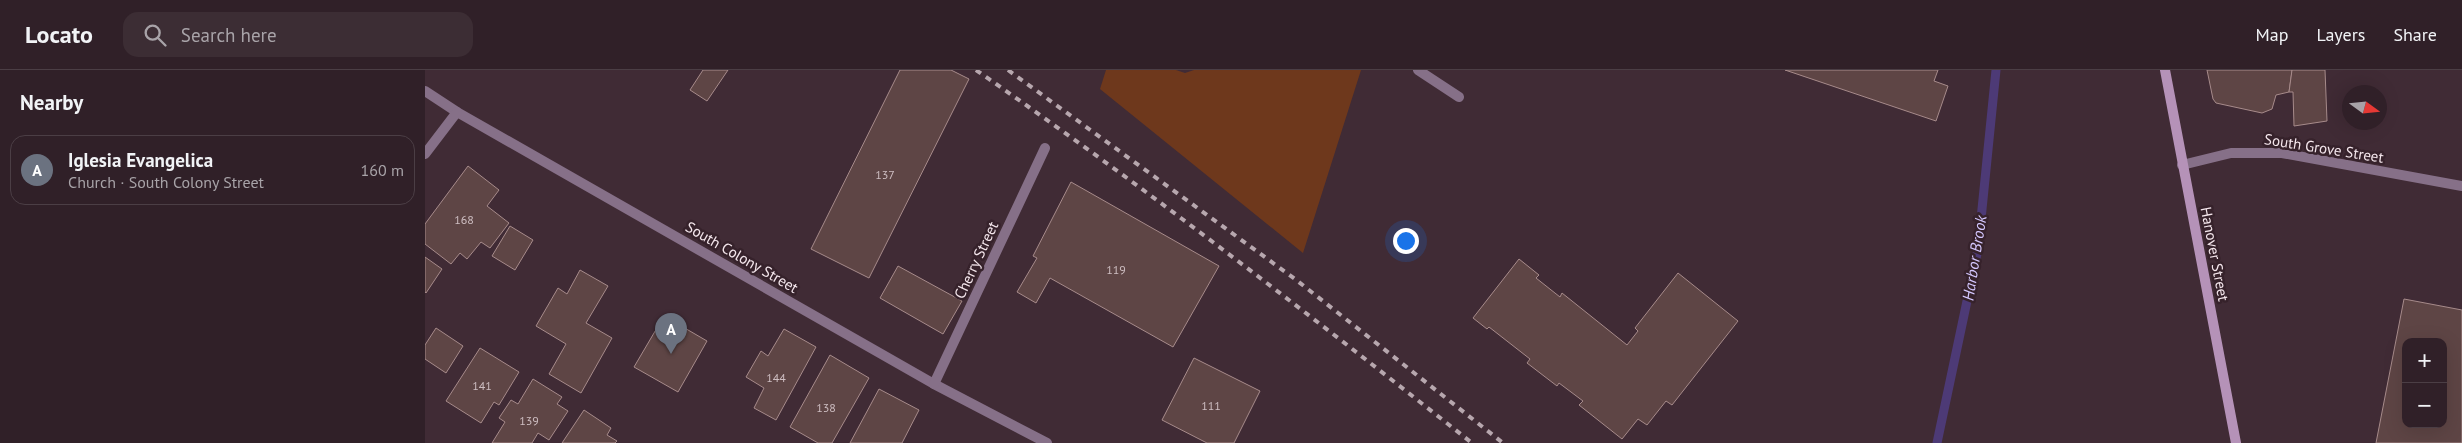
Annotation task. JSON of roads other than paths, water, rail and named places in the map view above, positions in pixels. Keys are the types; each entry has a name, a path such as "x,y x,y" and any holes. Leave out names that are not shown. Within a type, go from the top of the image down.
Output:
{"main road":[{"name":"Hanover Street","path":"2165,70 2237,443"}],"street":[{"path":"1418,70 1459,96"},
{"name":"South Colony Street","path":"425,91 457,112 934,384 1047,443"},
{"path":"425,154 457,112"},
{"name":"Cherry Street","path":"934,384 1045,148"},
{"name":"South Grove Street","path":"2183,165 2210,156 2231,153 2274,153 2462,186"}],"waterway":[{"name":"Harbor Brook","path":"1937,443 1978,249 1996,70"}],"railway":[{"path":"976,70 1102,160 1227,253 1472,443"},
{"path":"1008,70 1295,279 1503,443"}],"place":[{"name":"Iglesia Evangelica","path":"671,354"}]}
